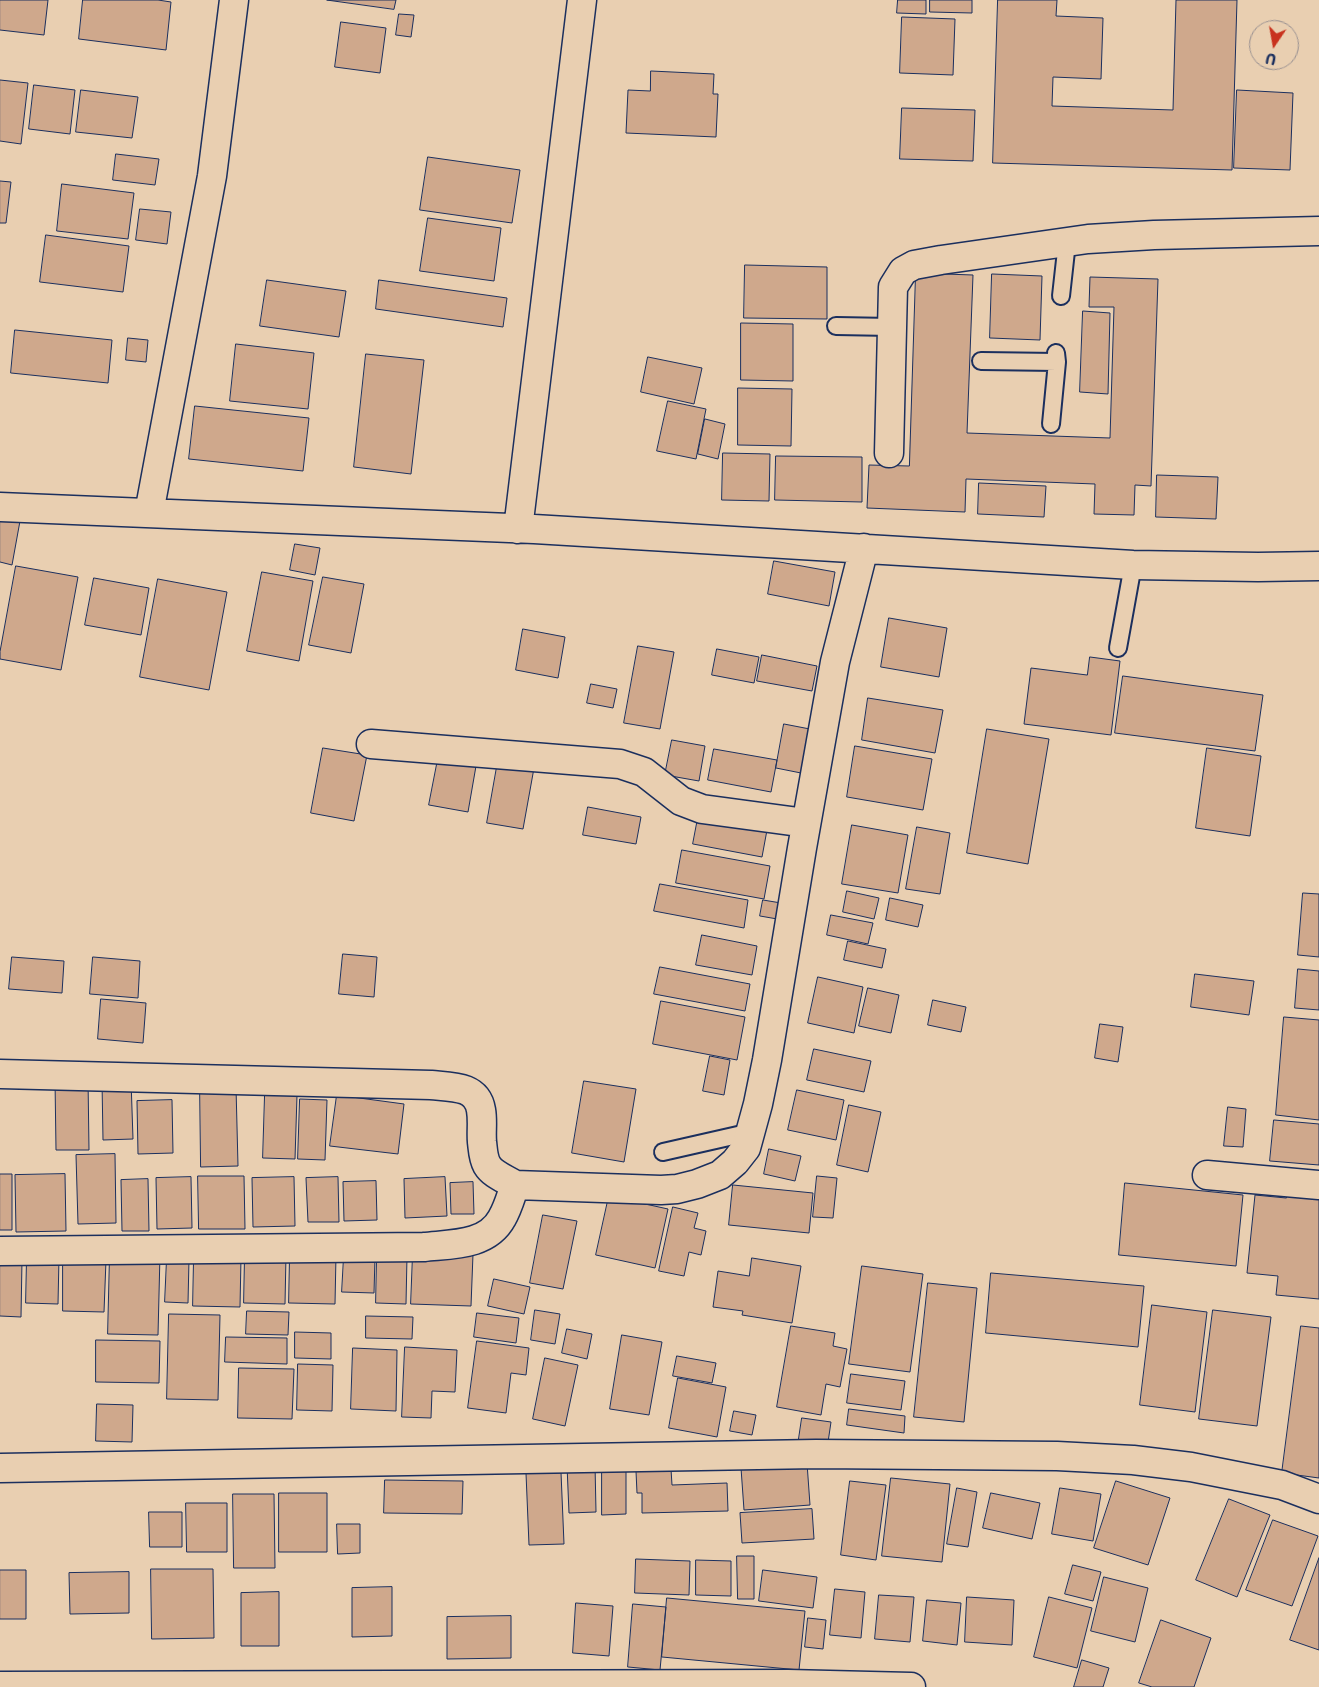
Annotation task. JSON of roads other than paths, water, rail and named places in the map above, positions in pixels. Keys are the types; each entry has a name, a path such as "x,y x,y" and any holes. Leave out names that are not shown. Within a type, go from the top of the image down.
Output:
{"street":[{"path":"149,512 212,176 234,0"},
{"path":"518,529 582,0"},
{"path":"888,453 894,287 903,272 914,265 1067,242 1154,234 1319,231"},
{"path":"0,507 518,529 864,548 1134,566 1319,566"},
{"path":"0,1074 431,1085 463,1088 477,1098 481,1110 484,1158 488,1166 496,1174 515,1185 636,1190 677,1189 720,1175 735,1162 746,1148 751,1132 767,1060 834,662 864,548"},
{"path":"371,744 620,764 644,772 681,801 702,809 806,824"},
{"path":"1207,1175 1319,1185"},
{"path":"0,1251 424,1248 467,1242 481,1238 502,1219 515,1185"},
{"path":"0,1468 816,1454 1057,1456 1132,1460 1191,1467 1282,1485 1319,1498"},
{"path":"0,1686 788,1684 910,1687"}],"lane":[{"path":"1061,296 1067,242"},
{"path":"836,326 892,327"},
{"path":"981,361 1057,357 1051,424"},
{"path":"1118,648 1134,566"},
{"path":"663,1152 751,1132"}]}
